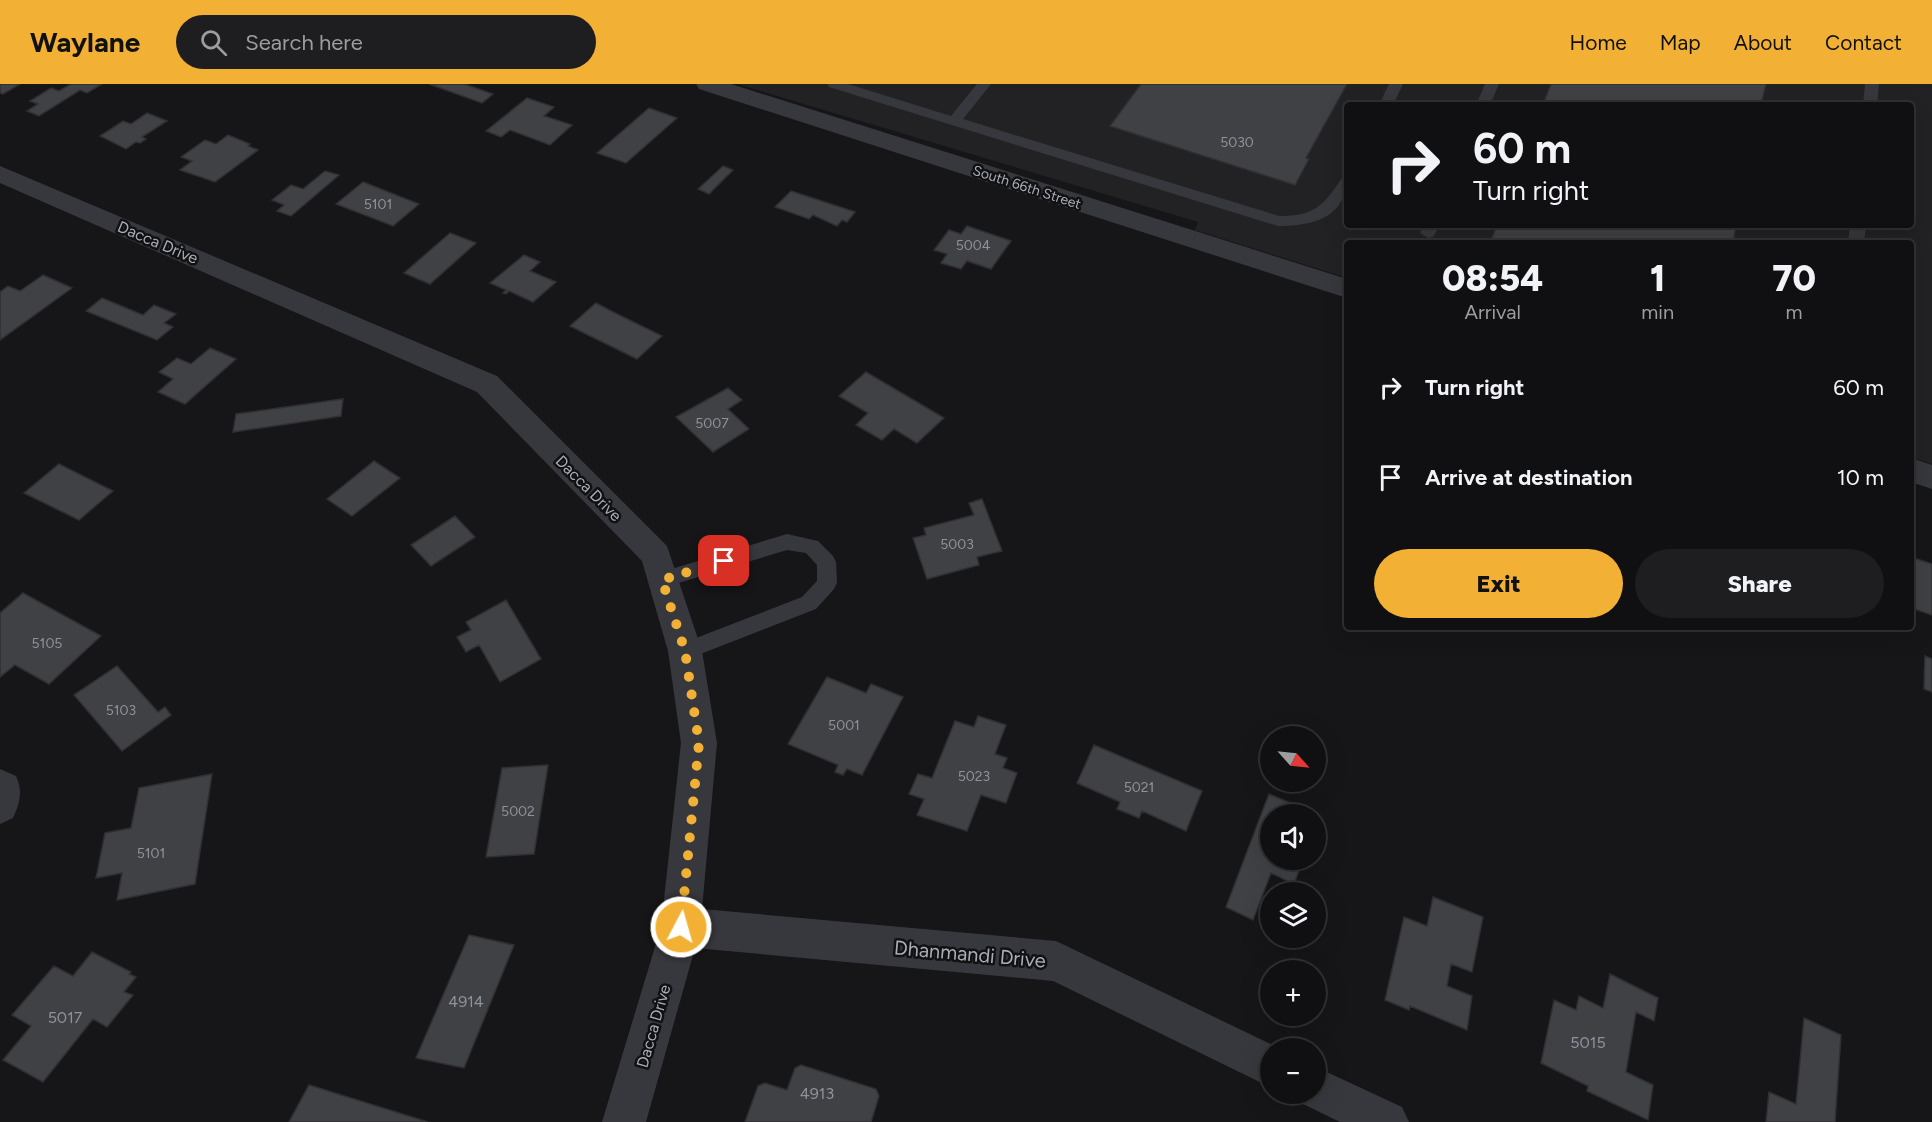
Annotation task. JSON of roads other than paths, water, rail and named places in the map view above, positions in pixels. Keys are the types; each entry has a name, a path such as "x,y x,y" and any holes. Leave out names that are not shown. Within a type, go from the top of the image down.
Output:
{"street":[{"name":"South 66th Street","path":"706,84 1344,288"},
{"name":"Dacca Drive","path":"0,174 487,384 656,555 685,651 699,743 681,927 624,1122"},
{"path":"1914,471 1932,477"},
{"path":"0,786 3,788 0,806"},
{"name":"Dhanmandi Drive","path":"681,927 1056,962 1260,1061"},
{"path":"1326,1093 1387,1122"}],"lane":[{"path":"834,84 1278,221 1303,221 1329,208 1344,186"},
{"path":"954,121 984,84"},
{"path":"1387,102 1396,84"},
{"path":"1484,102 1492,84"},
{"path":"1870,102 1872,84"},
{"path":"662,580 787,542 811,546 826,562 827,583 809,603 685,651"}]}
